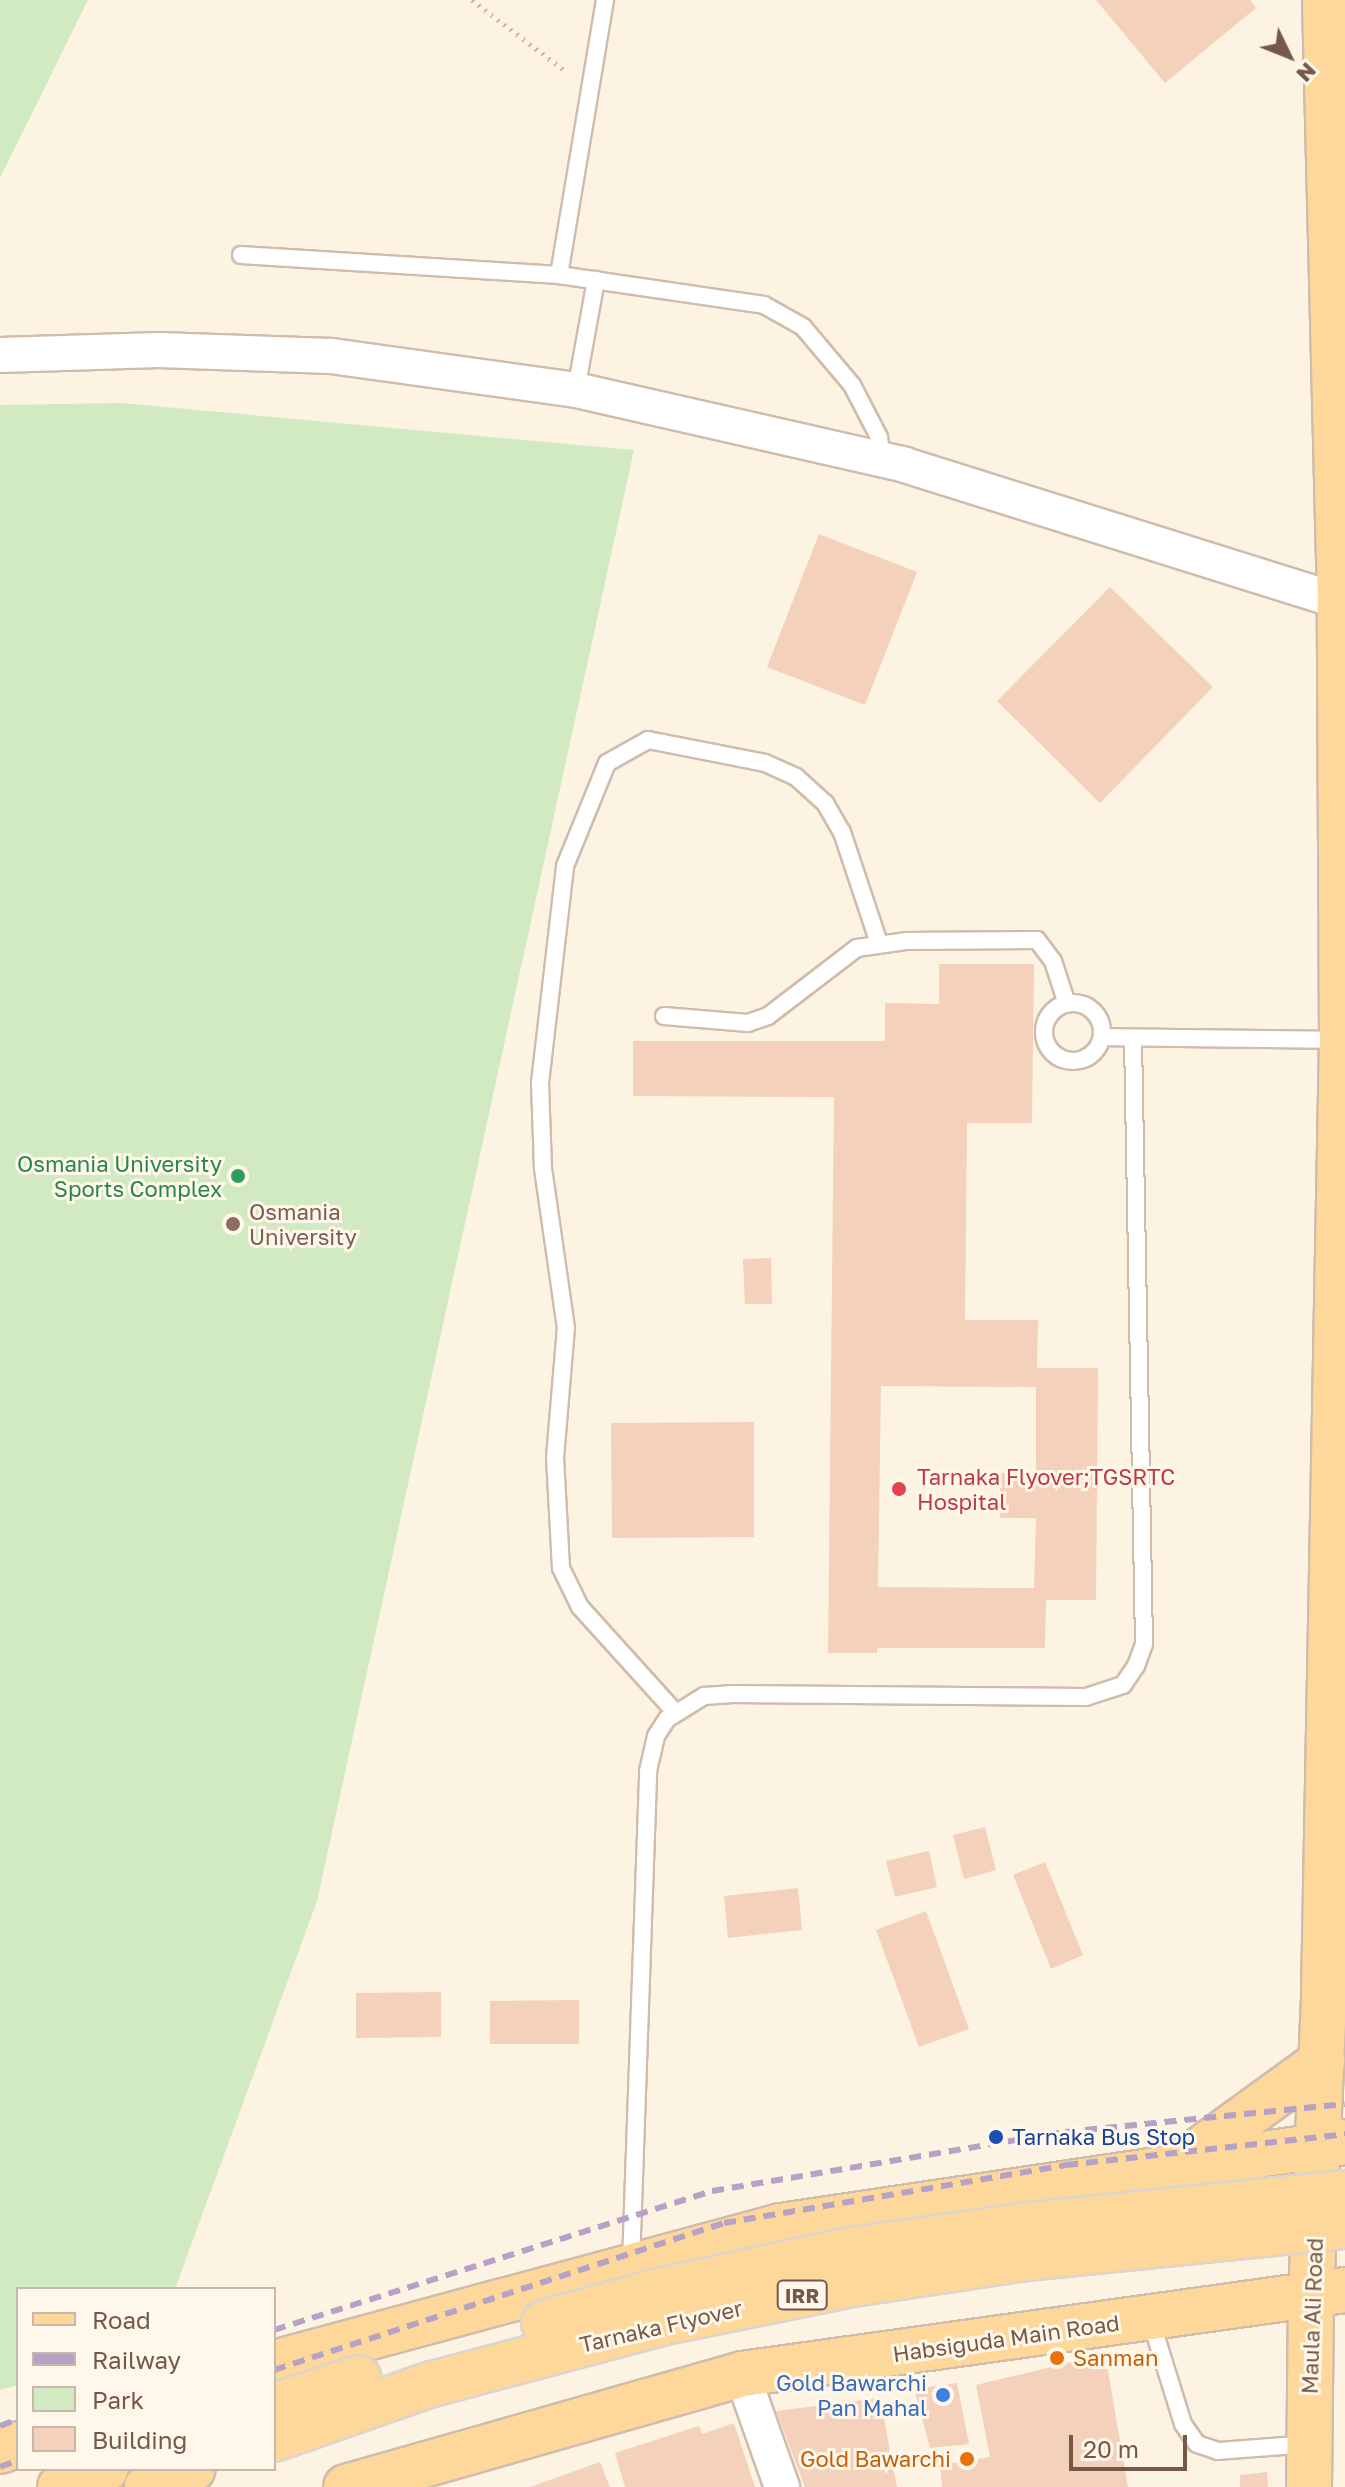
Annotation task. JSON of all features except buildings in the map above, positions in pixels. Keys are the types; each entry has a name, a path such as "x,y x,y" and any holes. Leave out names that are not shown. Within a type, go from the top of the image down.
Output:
{"main road":[{"name":"Maula Ali Road","path":"1309,2487 1309,2444 1328,2293 1332,2144 1322,2061 1343,1040 1342,602 1325,0"},
{"path":"1171,2171 1322,2061"},
{"path":"276,2362 781,2226 1171,2171 1332,2144"},
{"name":"Tarnaka Flyover","path":"276,2405 422,2357 654,2292 845,2251 1020,2226 1345,2193"},
{"name":"Tarnaka Flyover","path":"276,2438 432,2384 661,2323 853,2284 1028,2258 1345,2226"},
{"name":"Habsiguda Main Road","path":"346,2487 742,2374 1328,2293"},
{"path":"60,2487 101,2471"},
{"path":"147,2487 188,2471"}],"street":[{"path":"0,355 159,350 331,356 576,390 882,460 1342,602"},
{"path":"742,2374 782,2487"}],"lane":[{"path":"559,275 605,0"},
{"path":"241,255 559,275 764,305 803,327 852,385 879,437 882,460"},
{"path":"576,390 596,280"},
{"path":"675,1712 580,1607 561,1568 555,1458 566,1328 543,1169 540,1083 565,866 607,763 648,740 765,763 796,777 825,803 842,832 879,943"},
{"path":"664,1016 748,1023 768,1016 838,960 879,943 1037,940 1053,961 1067,1004"},
{"path":"1067,1004 1093,1011 1102,1037 1095,1051 1082,1060 1054,1054 1045,1040 1045,1025 1067,1004"},
{"path":"1102,1037 1343,1040"},
{"path":"631,2265 648,1771 656,1736 675,1712 704,1696 730,1694 1086,1697 1123,1685 1136,1666 1144,1644 1133,1039"},
{"path":"1150,2318 1183,2424 1197,2444 1218,2451 1309,2444"}],"path":[{"path":"472,0 590,89"}],"green space":[{"path":"0,0 88,0 0,178"},
{"name":"Osmania University Sports Complex","path":"121,403 634,450 317,1901 176,2287 16,2287 16,2386 0,2390 0,405"}],"railway":[{"path":"276,2329 712,2191 1065,2132 1345,2104"},
{"path":"276,2369 724,2223 1066,2165 1345,2134"},
{"path":"0,2426 16,2420"},
{"path":"0,2467 16,2461"}],"place":[{"name":"Osmania University Sports Complex","path":"238,1176"},
{"name":"Osmania University","path":"233,1224"},
{"name":"Tarnaka Flyover;TGSRTC Hospital","path":"899,1489"},
{"name":"Tarnaka Bus Stop","path":"996,2137"},
{"name":"Sanman","path":"1057,2358"},
{"name":"Gold Bawarchi Pan Mahal","path":"943,2395"},
{"name":"Gold Bawarchi","path":"967,2459"}]}
